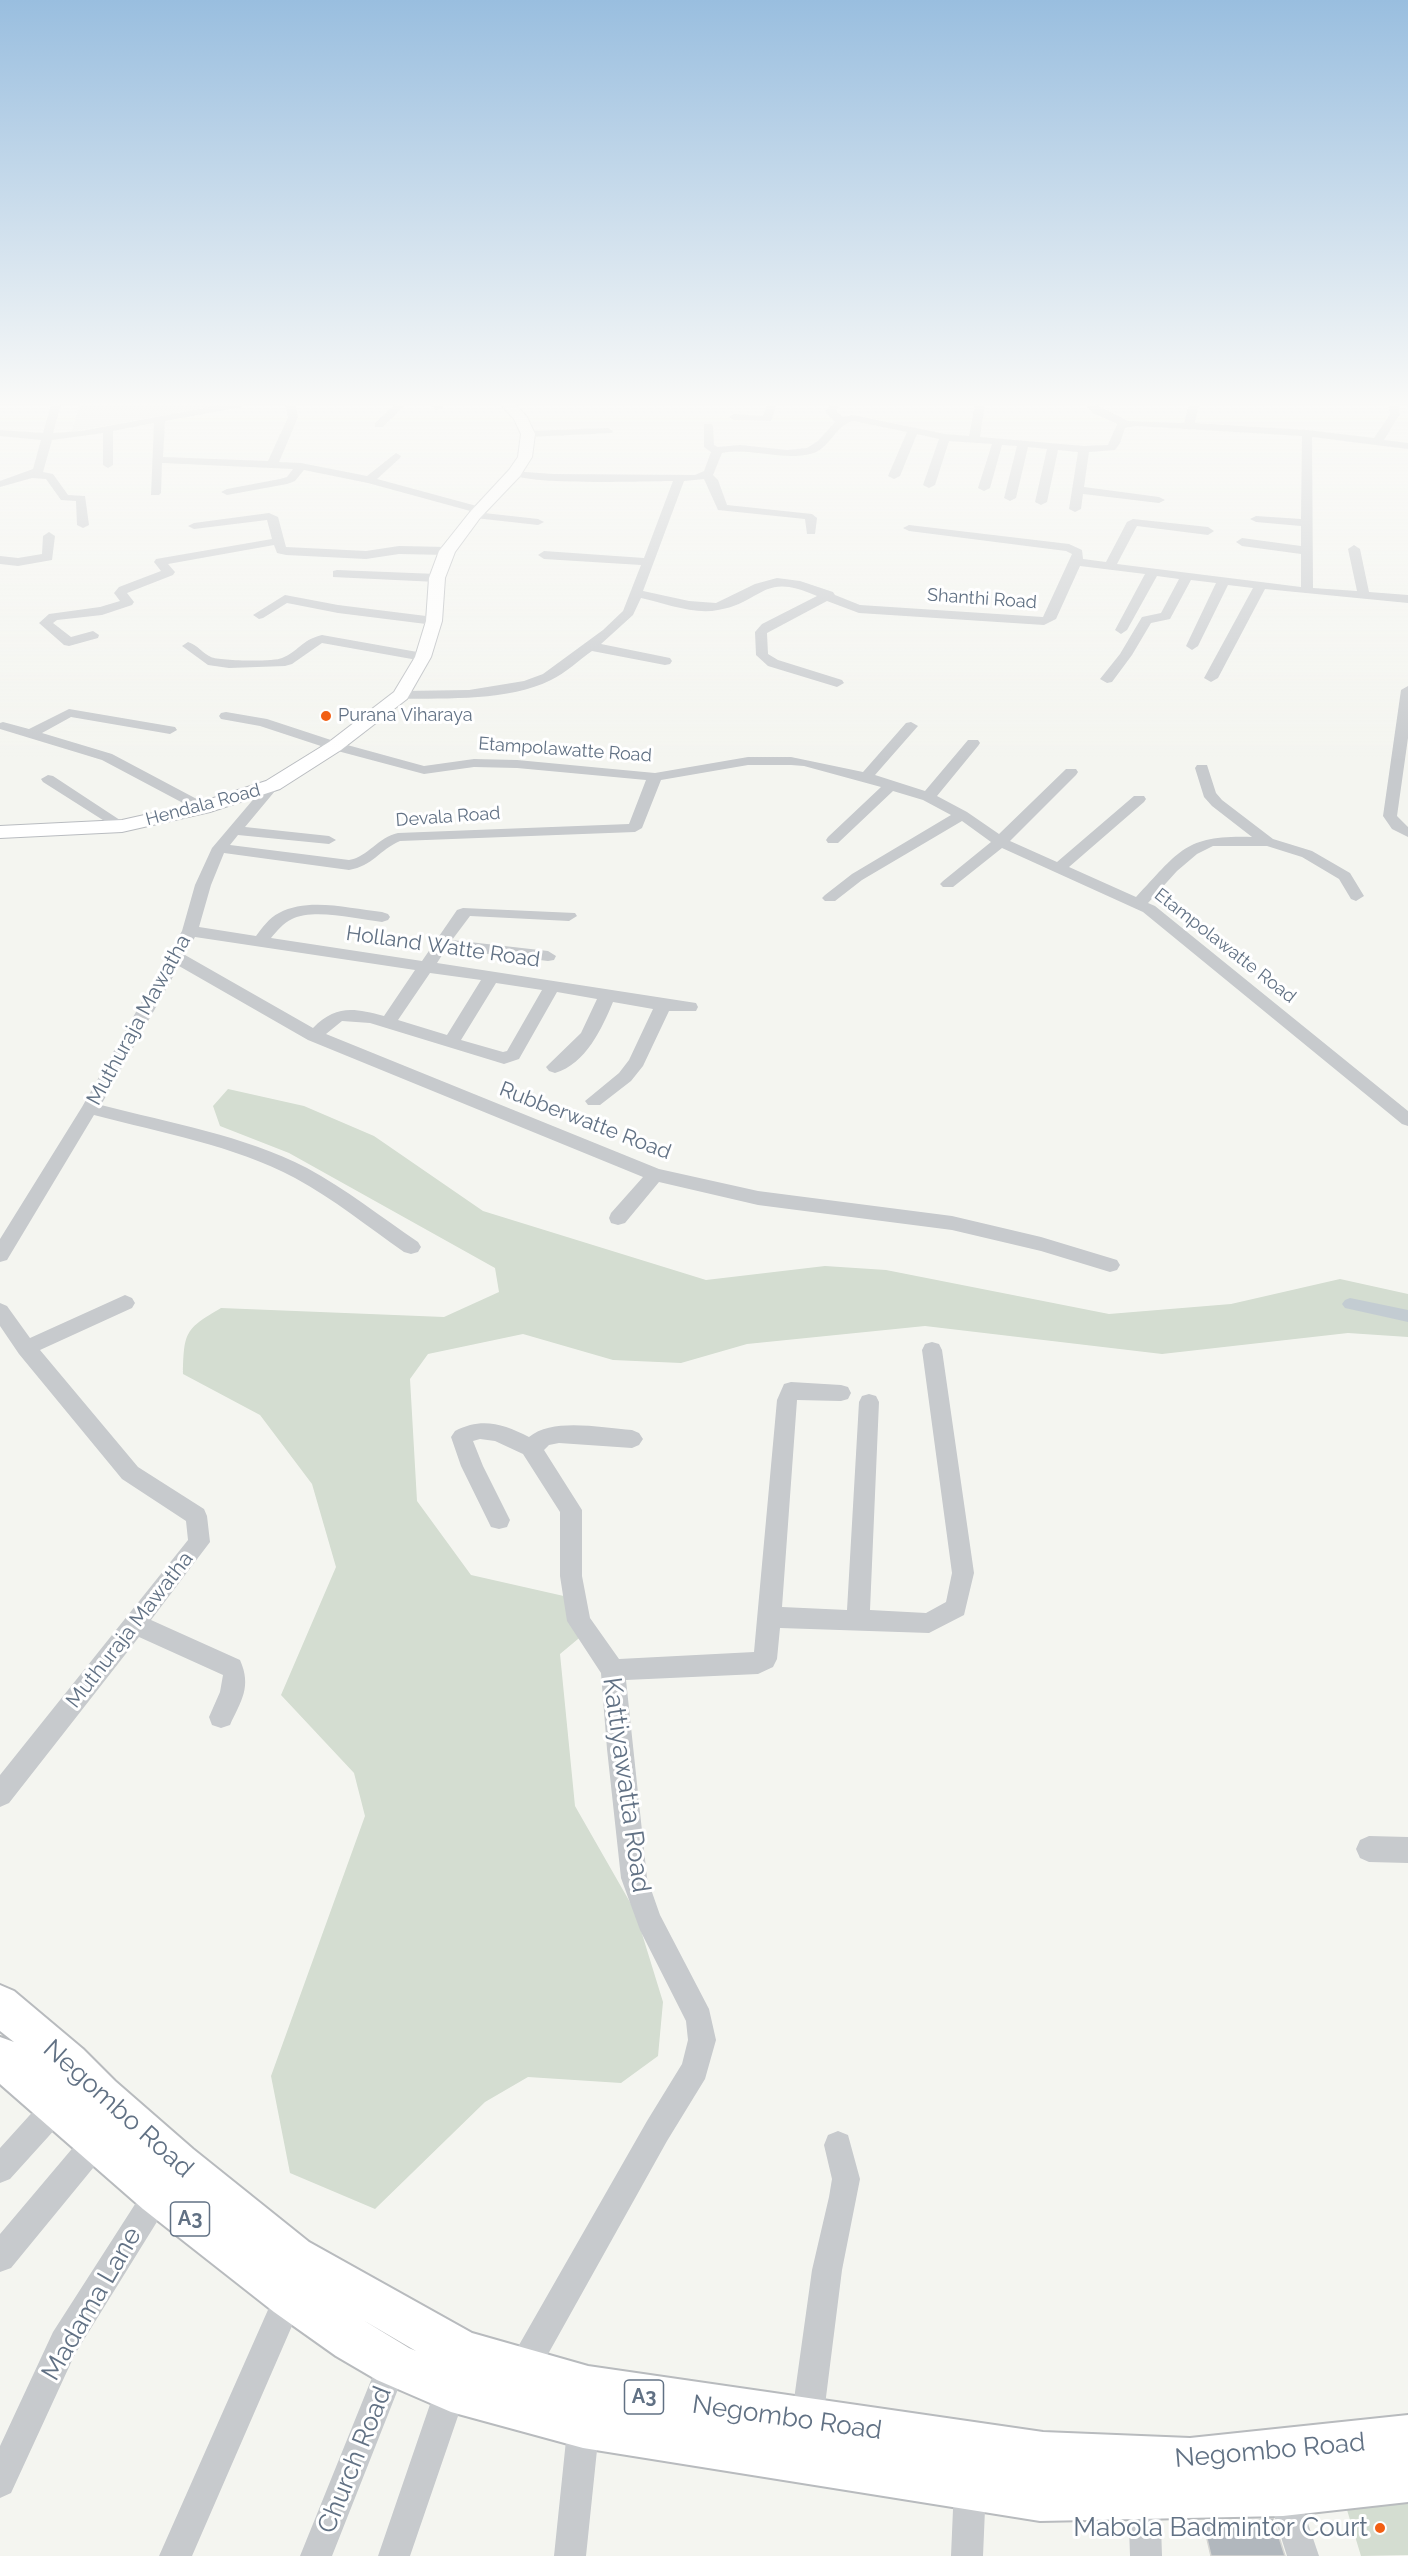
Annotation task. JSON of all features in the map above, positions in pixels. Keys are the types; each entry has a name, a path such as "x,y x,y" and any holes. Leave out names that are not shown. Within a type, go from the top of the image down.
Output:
{"highway":[{"name":"Negombo Road","path":"0,2005 69,2063 100,2096 178,2164 294,2257 457,2371 586,2407 970,2486 1040,2497 1144,2495 1276,2472 1408,2438"},
{"name":"Negombo Road","path":"0,2057 158,2194 290,2296 352,2340 393,2364 457,2371 522,2370 586,2407 807,2421 1043,2455 1190,2461 1276,2472 1408,2479"}],"main road":[{"name":"Hendala Road","path":"0,832 122,826 203,808 273,785 335,746 401,695 423,657 434,621 437,578 447,551 469,523"}],"street":[{"path":"194,526 214,523"},
{"path":"272,523 281,550 286,551 374,555 399,550 447,551"},
{"path":"401,695 470,694 526,685 548,677 608,633 629,612 663,523"},
{"path":"811,523 811,532"},
{"path":"1110,565 1133,523"},
{"path":"1145,523 1208,531"},
{"path":"1307,591 1308,523"},
{"path":"909,528 1069,548 1078,553 1076,562 1307,591 1408,599"},
{"path":"0,560 18,562 48,557 49,536"},
{"path":"93,634 69,642 45,622 52,617 102,611 128,602 120,593 123,590 169,572 160,562 279,541"},
{"path":"1242,542 1308,551"},
{"path":"1354,549 1364,596"},
{"path":"544,555 648,562"},
{"name":"Shanthi Road","path":"635,593 710,608 719,607 774,582 785,581 829,595 844,606 859,609 1044,621 1050,619 1076,562"},
{"path":"1121,630 1154,571"},
{"path":"337,574 437,578"},
{"path":"1107,679 1126,656 1146,620 1166,616 1187,575"},
{"path":"1192,646 1224,580"},
{"path":"1211,678 1261,585"},
{"path":"829,595 766,627 761,632 762,655 773,663 837,683"},
{"path":"259,615 285,599 338,609 434,621"},
{"path":"188,646 208,661 229,664 287,661 313,641 322,639 423,657"},
{"path":"589,646 665,661"},
{"path":"1408,690 1401,785 1390,816 1397,826 1408,833"},
{"path":"31,734 69,713 170,730"},
{"name":"Etampolawatte Road","path":"226,717 262,722 335,746 424,770 474,763 517,764 655,777 748,761 791,761 866,777 928,797 962,815 1000,842 1139,903 1277,1011 1408,1120"},
{"path":"3,726 107,757 203,808"},
{"path":"866,777 911,726"},
{"path":"928,797 973,743"},
{"path":"1202,768 1209,794 1213,799 1268,842"},
{"path":"948,884 1000,842 1071,772"},
{"name":"Devala Road","path":"219,848 349,866 365,862 379,845 398,837 634,828 655,777"},
{"path":"48,779 122,826"},
{"name":"Muthuraja Mawatha","path":"1,1251 90,1108 176,957 189,931 203,885 219,848 273,785"},
{"path":"833,840 891,785"},
{"path":"1058,869 1139,799"},
{"path":"830,898 857,877 962,815"},
{"path":"234,830 329,840"},
{"path":"1139,903 1174,866 1199,846 1210,842 1268,842 1307,854 1345,876 1356,896"},
{"path":"388,1022 444,944 459,917 469,911 569,916"},
{"path":"259,942 277,922 295,912 382,917"},
{"name":"Holland Watte Road","path":"189,931 663,1005 690,1007"},
{"path":"444,944 548,956"},
{"name":"Rubberwatte Road","path":"176,957 314,1036 655,1175 758,1198 952,1223 1041,1244 1110,1265"},
{"path":"451,1042 491,977"},
{"path":"314,1036 338,1016 343,1015 388,1022 499,1058 508,1057 513,1055 552,986"},
{"path":"555,1067 581,1048 590,1035 607,996"},
{"path":"594,1101 625,1077 637,1062 663,1005"},
{"path":"90,1108 242,1149 284,1165 320,1184 411,1247"},
{"path":"618,1218 655,1175"},
{"path":"26,1348 125,1303"},
{"name":"Muthuraja Mawatha","path":"0,1311 26,1348 130,1473 196,1516 199,1542 0,1795"},
{"path":"770,1617 929,1623 957,1608 963,1574 932,1350"},
{"path":"613,1670 758,1663 765,1659 787,1400 791,1389 841,1393"},
{"path":"858,1621 869,1402"},
{"path":"500,1520 462,1449 462,1437 473,1430 486,1429 531,1448 543,1438 559,1434 632,1439"},
{"name":"Kattiyawatta Road","path":"522,2370 651,2141 695,2069 702,2040 699,2019 649,1921 634,1878 619,1749 613,1670 579,1621 571,1576 571,1510 531,1448"},
{"path":"135,1624 232,1668 236,1674 235,1682 221,1716"},
{"path":"1369,1848 1408,1850"},
{"path":"0,2169 57,2106"},
{"path":"0,2257 97,2141"},
{"path":"807,2421 826,2270 844,2198 846,2179 838,2145"},
{"name":"Madama Lane","path":"0,2482 64,2343 158,2194"},
{"path":"175,2556 290,2296"},
{"name":"Church Road","path":"316,2556 393,2364"},
{"path":"394,2556 457,2371"},
{"path":"570,2556 586,2407"},
{"path":"1276,2472 1303,2556"},
{"path":"967,2556 970,2486"},
{"path":"1144,2495 1146,2556"}],"shaded area":[{"path":"228,1089 304,1106 374,1136 483,1211 706,1280 825,1266 886,1270 1109,1314 1231,1304 1340,1279 1408,1294 1408,1337 1348,1333 1162,1354 925,1326 747,1344 681,1363 613,1360 523,1334 428,1354 410,1379 417,1501 471,1575 577,1599 590,1629 560,1654 575,1806 635,1911 663,2002 658,2056 621,2083 528,2077 485,2102 375,2209 290,2173 271,2076 365,1816 354,1773 281,1695 336,1567 312,1484 260,1415 183,1374 184,1349 193,1327 221,1308 444,1317 499,1292 495,1268 289,1153 220,1126 213,1106"},
{"name":"Mabola Badmintor Court","path":"1408,2490 1408,2555 1361,2556 1344,2500"}],"building":[{"path":"1273,2518 1285,2556 1211,2556 1204,2526"}],"waterway":[{"path":"1355,1305 1350,1304 1408,1316"}],"place":[{"name":"Purana Viharaya","path":"326,716"},
{"name":"Mabola Badmintor Court","path":"1380,2528"}]}
